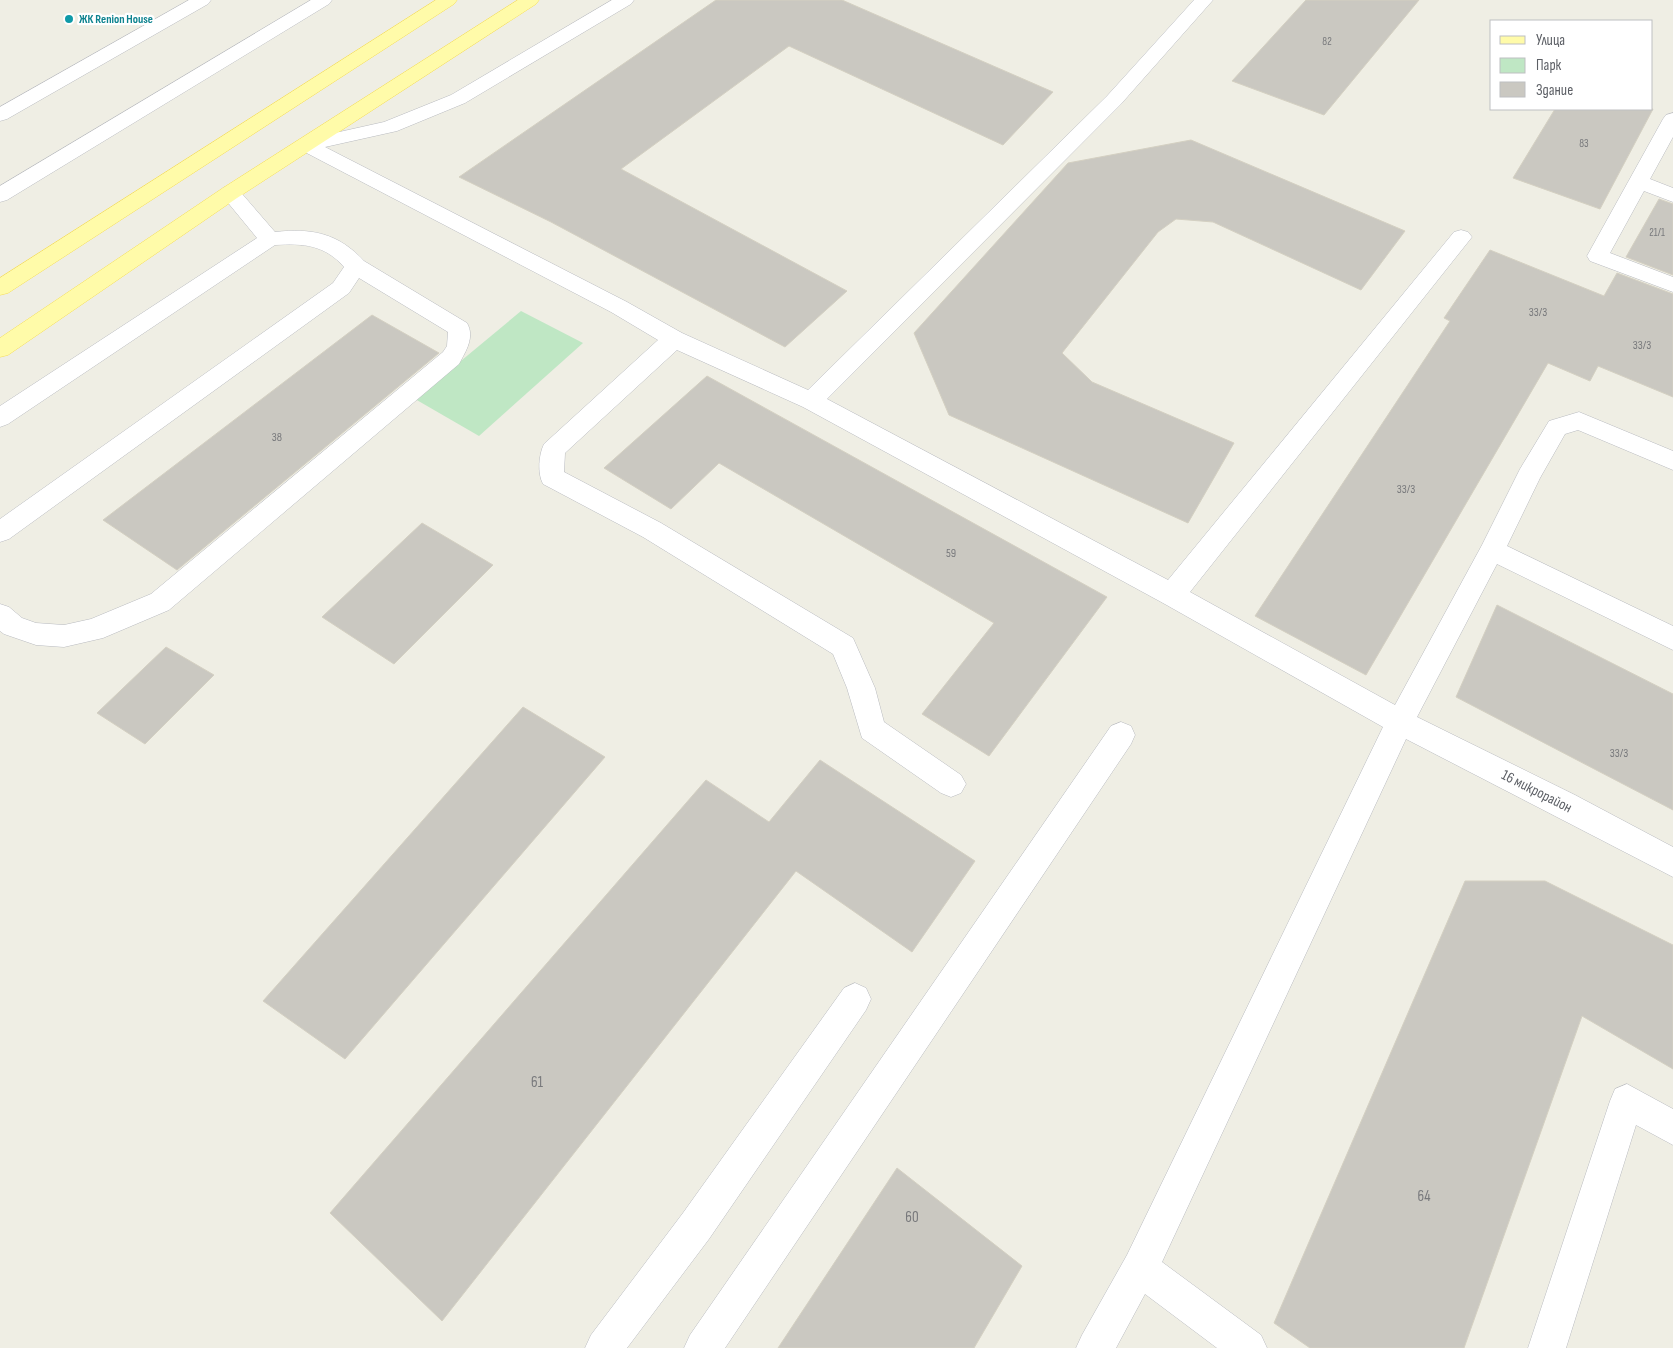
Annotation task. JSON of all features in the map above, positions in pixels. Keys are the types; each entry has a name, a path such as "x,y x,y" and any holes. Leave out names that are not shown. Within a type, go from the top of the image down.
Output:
{"main road":[{"path":"0,288 448,0"},
{"path":"0,349 230,193 306,145 518,2"}],"street":[{"path":"0,115 202,0"},
{"path":"0,195 323,0"},
{"path":"306,145 390,127 458,99 625,0"},
{"path":"811,401 1114,100 1204,0"},
{"path":"1673,119 1598,256 1673,284"},
{"name":"16 микрорайон","path":"306,145 619,307 674,339 811,401 1172,595 1400,722 1673,863"},
{"path":"1639,182 1673,195"},
{"path":"230,193 270,239"},
{"path":"0,418 270,239 300,236 326,241 345,253 356,266 459,329 458,346 451,358 160,602 94,630 64,636 36,634 13,626 0,616"},
{"path":"1172,595 1462,237"},
{"path":"0,532 341,288 356,266"},
{"path":"674,339 553,450 552,477 652,530 843,646 861,688 872,729 951,784"},
{"path":"1095,1348 1140,1268 1400,722 1492,550 1529,476 1557,427 1579,421 1673,461"},
{"path":"1492,550 1673,639"},
{"path":"703,1348 1121,736"},
{"path":"604,1348 696,1226 855,999"},
{"path":"1548,1348 1627,1101 1673,1128"},
{"path":"1140,1268 1248,1348"}],"green space":[{"path":"521,311 583,343 479,436 415,399"}],"building":[{"path":"716,0 842,0 1053,92 1003,145 789,46 621,169 847,291 785,347 551,222 459,177"},
{"path":"1306,0 1419,0 1324,115 1232,81"},
{"path":"1554,110 1652,110 1600,209 1513,178"},
{"path":"1191,140 1405,231 1361,290 1213,222 1176,219 1158,232 1062,353 1092,382 1234,443 1188,523 949,415 914,333 1068,163"},
{"path":"1659,199 1673,204 1673,275 1626,257"},
{"path":"1490,250 1604,296 1617,273 1673,294 1673,397 1598,366 1590,381 1548,363 1366,675 1255,616 1450,321 1444,318"},
{"path":"372,315 439,353 177,570 103,520"},
{"path":"707,376 1107,597 989,756 922,714 994,623 719,463 671,509 604,468"},
{"path":"422,523 493,565 394,664 322,617"},
{"path":"1497,605 1673,694 1673,810 1456,697"},
{"path":"166,647 214,675 145,744 97,713"},
{"path":"523,707 605,757 345,1059 263,1001"},
{"path":"820,760 975,861 912,952 796,871 442,1321 330,1213 706,780 769,822"},
{"path":"1465,881 1545,881 1673,945 1673,1069 1582,1016 1464,1348 1310,1348 1274,1323"},
{"path":"897,1168 1022,1266 974,1348 778,1348"}],"place":[{"name":"ЖК Renion House","path":"69,19"}]}
